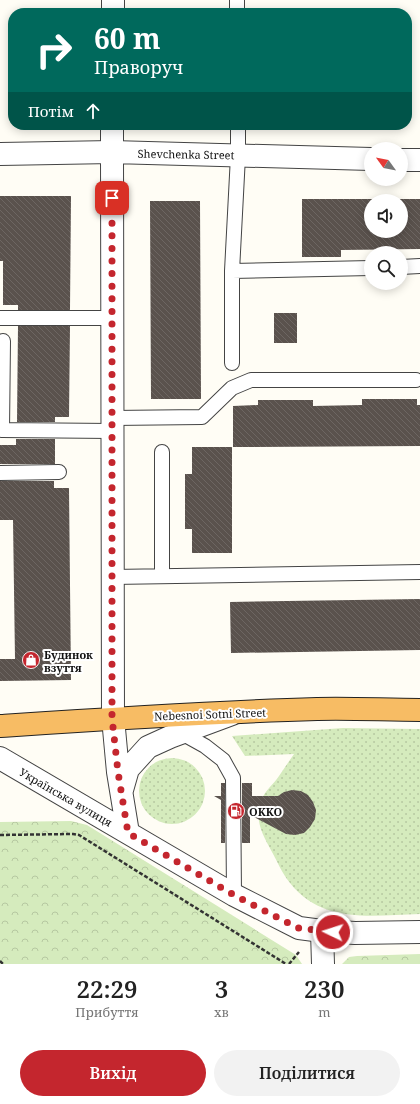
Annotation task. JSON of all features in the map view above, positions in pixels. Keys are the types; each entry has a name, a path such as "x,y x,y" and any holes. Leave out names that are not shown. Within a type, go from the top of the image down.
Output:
{"highway":[{"name":"Nebesnoi Sotni Street","path":"0,726 112,718 236,712 319,709 420,710"}],"street":[{"path":"112,130 112,718 128,833"},
{"name":"Shevchenka Street","path":"0,154 112,152 364,159"},
{"path":"408,160 420,160"},
{"path":"122,793 128,769 148,747 236,712"},
{"name":"Українська вулиця","path":"0,758 234,895 298,928 355,933 420,932"},
{"path":"322,931 323,964"}],"lane":[{"path":"232,364 232,271 238,130"},
{"path":"408,267 420,266"},
{"path":"232,271 364,268"},
{"path":"0,318 112,318"},
{"path":"3,341 1,366 2,430 202,417 232,388 251,380 416,380"},
{"path":"162,452 162,576"},
{"path":"0,473 59,472"},
{"path":"112,577 420,572"},
{"path":"149,716 205,746 223,760 233,778 234,895"}],"path":[{"path":"0,835 73,834 79,836 286,964"},
{"path":"0,961 3,964"}],"green space":[{"path":"343,728 420,729 420,914 367,916 350,915 334,912 318,906 303,896 290,883 280,868 260,828 258,815 261,801 294,754 245,756 232,736"},
{"path":"165,758 179,758 191,763 200,772 205,784 203,804 196,815 179,824 165,824 153,819 144,810 139,798 139,784 144,772 153,763"},
{"path":"71,821 87,825 296,955 302,964 0,964 0,822"},
{"path":"420,954 420,964 342,964 349,957"}],"building":[{"path":"0,196 71,196 70,310 18,310 18,305 3,305 3,261 0,261"},
{"path":"302,199 364,199 364,238 408,238 408,199 420,199 420,249 408,249 408,246 364,246 364,250 341,250 341,257 302,257"},
{"path":"150,201 200,201 201,399 151,399"},
{"path":"274,313 297,313 297,343 274,343"},
{"path":"18,326 70,326 69,417 55,417 55,422 17,422"},
{"path":"362,399 417,399 417,405 420,405 420,446 233,447 233,406 258,405 258,400 313,400 313,406 362,405"},
{"path":"16,439 55,439 55,464 0,464 0,445 16,445"},
{"path":"192,447 232,447 232,553 192,553 192,529 185,529 185,474 192,474"},
{"path":"0,481 54,481 54,488 69,488 71,680 0,681 0,659 15,659 13,520 0,520"},
{"path":"420,599 420,650 231,653 230,602"},
{"path":"221,783 225,783 225,843 221,843 221,800 214,796 221,796"},
{"path":"242,783 252,783 252,796 278,796 284,792 292,790 301,791 308,795 313,802 316,810 315,819 304,833 295,835 286,834 250,815 250,843 242,843"}],"place":[{"name":"Будинок взуття","path":"31,660"},
{"name":"OKKO","path":"236,811"}],"route":[{"path":"112,198 112,718 118,772 128,833 234,895 298,928 333,932"}]}
